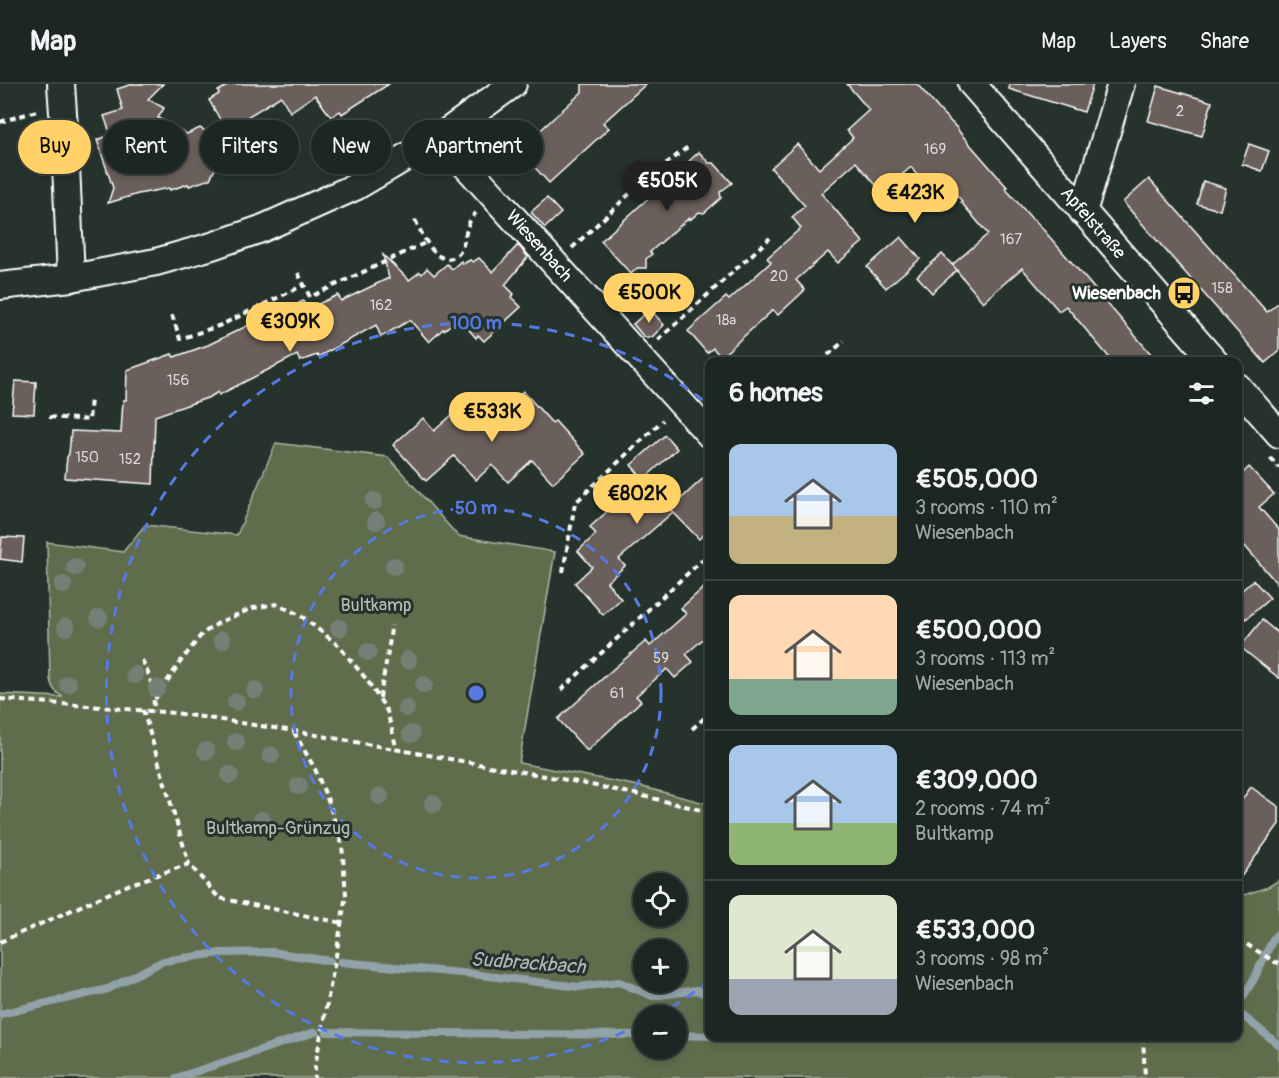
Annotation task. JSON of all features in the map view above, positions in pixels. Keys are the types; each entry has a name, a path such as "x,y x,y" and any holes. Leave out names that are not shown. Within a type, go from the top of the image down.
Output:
{"street":[{"path":"463,120 513,84"},
{"name":"Apfelstraße","path":"972,84 1211,357"},
{"path":"1083,212 1121,84"},
{"path":"62,94 71,278"},
{"path":"0,286 71,278 156,262 212,246 261,229 355,187 403,159"},
{"name":"Wiesenbach","path":"473,174 705,430"},
{"path":"1246,413 1279,434"}],"path":[{"path":"0,122 62,94"},
{"path":"555,264 639,185 689,146"},
{"path":"415,220 433,252 438,257 449,259 461,252 471,218 494,197"},
{"path":"639,357 770,238"},
{"path":"298,273 310,297 427,242"},
{"path":"172,315 180,339 221,325 304,285"},
{"path":"825,357 844,340"},
{"path":"49,417 89,420 91,399"},
{"path":"563,572 575,503 681,404"},
{"path":"561,690 705,558"},
{"path":"155,699 202,634 220,622 253,609 276,604 300,615 338,645 367,680 387,711 397,750"},
{"path":"380,699 390,645 391,625"},
{"path":"142,660 155,699 153,711"},
{"path":"0,699 175,713 294,731 635,794 705,811"},
{"path":"143,710 189,864 219,898 342,923"},
{"path":"693,729 705,718"},
{"path":"294,731 315,769 329,803 342,845 346,894 315,1066 315,1078"},
{"path":"0,942 128,885 189,864"},
{"path":"1242,941 1277,962"},
{"path":"1143,1041 1145,1078"}],"green space":[{"name":"Bultkamp-Grünzug","path":"276,443 388,457 458,536 555,552 519,763 639,786 705,803 705,1041 1242,1041 1242,896 1268,887 1279,880 1279,1078 0,1078 0,694 63,697 54,690 50,679 47,542 123,552 145,525 237,535"}],"building":[{"path":"133,84 163,84 148,99 164,108 158,118 162,120 105,120 104,116 123,110 117,89"},
{"path":"230,84 389,84 342,114 340,111 331,117 315,95 290,112 281,96 242,120 220,120 209,100 219,94 218,91"},
{"path":"582,84 646,84 603,123 609,128 549,183 541,174 543,174 543,128 582,92"},
{"path":"847,84 917,84 1154,357 1109,357 1066,306 1059,311 1022,268 983,302 952,265 988,234 938,174 926,185 911,167 882,192 856,162 821,193 863,242 838,263 828,252 796,280 805,290 778,315 773,310 721,357 713,348 707,353 688,331 726,297 729,300 771,262 767,258 801,228 792,217 805,206 771,168 797,144 819,169 853,138 847,130 869,110"},
{"path":"1010,84 1093,84 1084,112 1009,89"},
{"path":"1158,86 1212,102 1202,136 1148,121"},
{"path":"200,128 200,174 212,174 210,179 189,186 188,184 170,190 169,188 138,194 108,203 113,188 108,174 188,174 188,134"},
{"path":"103,138 103,158 97,140"},
{"path":"1249,144 1269,151 1262,171 1242,164"},
{"path":"699,152 709,163 714,163 732,183 720,192 721,198 704,213 699,212 690,220 689,218 650,252 652,254 646,259 646,268 637,268 631,274 601,241"},
{"path":"1149,179 1267,312 1279,302 1279,351 1265,363 1123,202"},
{"path":"1203,181 1226,188 1220,210 1197,204"},
{"path":"547,198 561,213 545,228 531,212"},
{"path":"901,237 920,259 886,288 867,267"},
{"path":"518,245 528,257 505,285 514,294 511,297 521,307 484,341 478,335 476,338 459,318 429,342 410,320 381,337 376,325 318,357 317,355 300,361 297,355 219,395 218,392 210,397 155,416 153,484 65,478 71,431 121,433 123,400 126,400 127,370 172,354 174,357 208,345 303,301 307,309 338,295 341,301 389,278 383,255 409,280 420,272 422,274 427,268 434,275 447,264 452,269 461,261 463,264 479,258 493,272"},
{"path":"942,254 957,270 932,293 917,276"},
{"path":"650,309 664,325 652,337 644,337 633,324"},
{"path":"15,381 36,382 34,414 12,413"},
{"path":"523,391 585,454 553,483 532,460 508,482 492,465 476,480 454,456 426,481 393,445 423,418 434,431 453,414 460,421 482,401 497,416"},
{"path":"665,435 677,449 644,479 670,509 705,477 705,534 699,539 673,512 619,559 625,566 607,582 621,599 603,615 575,583 592,567 578,551 596,534 590,527 643,479 631,465"},
{"path":"1249,467 1274,494 1259,507 1279,530 1279,586 1242,543 1242,474"},
{"path":"2,537 24,538 22,562 0,559"},
{"path":"1253,580 1270,598 1246,619 1242,614 1242,590"},
{"path":"705,586 705,637 686,654 693,662 675,678 667,669 636,696 641,701 587,751 558,719 646,641 650,646 686,614 681,608"},
{"path":"1262,620 1279,634 1279,678 1242,649 1242,645"},
{"path":"1251,787 1279,807 1279,824 1242,875 1242,799"}],"waterway":[{"path":"1242,998 1273,939 1279,932"},
{"name":"Sudbrackbach","path":"0,1014 108,989 163,961 220,953 272,952 330,961"},
{"name":"Sudbrackbach","path":"341,962 579,987 619,982 653,996 697,990 705,994"},
{"name":"Sudbrackbach","path":"1242,1015 1279,1045"},
{"path":"176,1078 315,1032"},
{"path":"327,1032 633,1035"},
{"path":"687,1035 705,1036"}],"place":[{"name":"Wiesenbach","path":"1184,293"}],"park label":[{"name":"Bultkamp","path":"376,605"}]}
